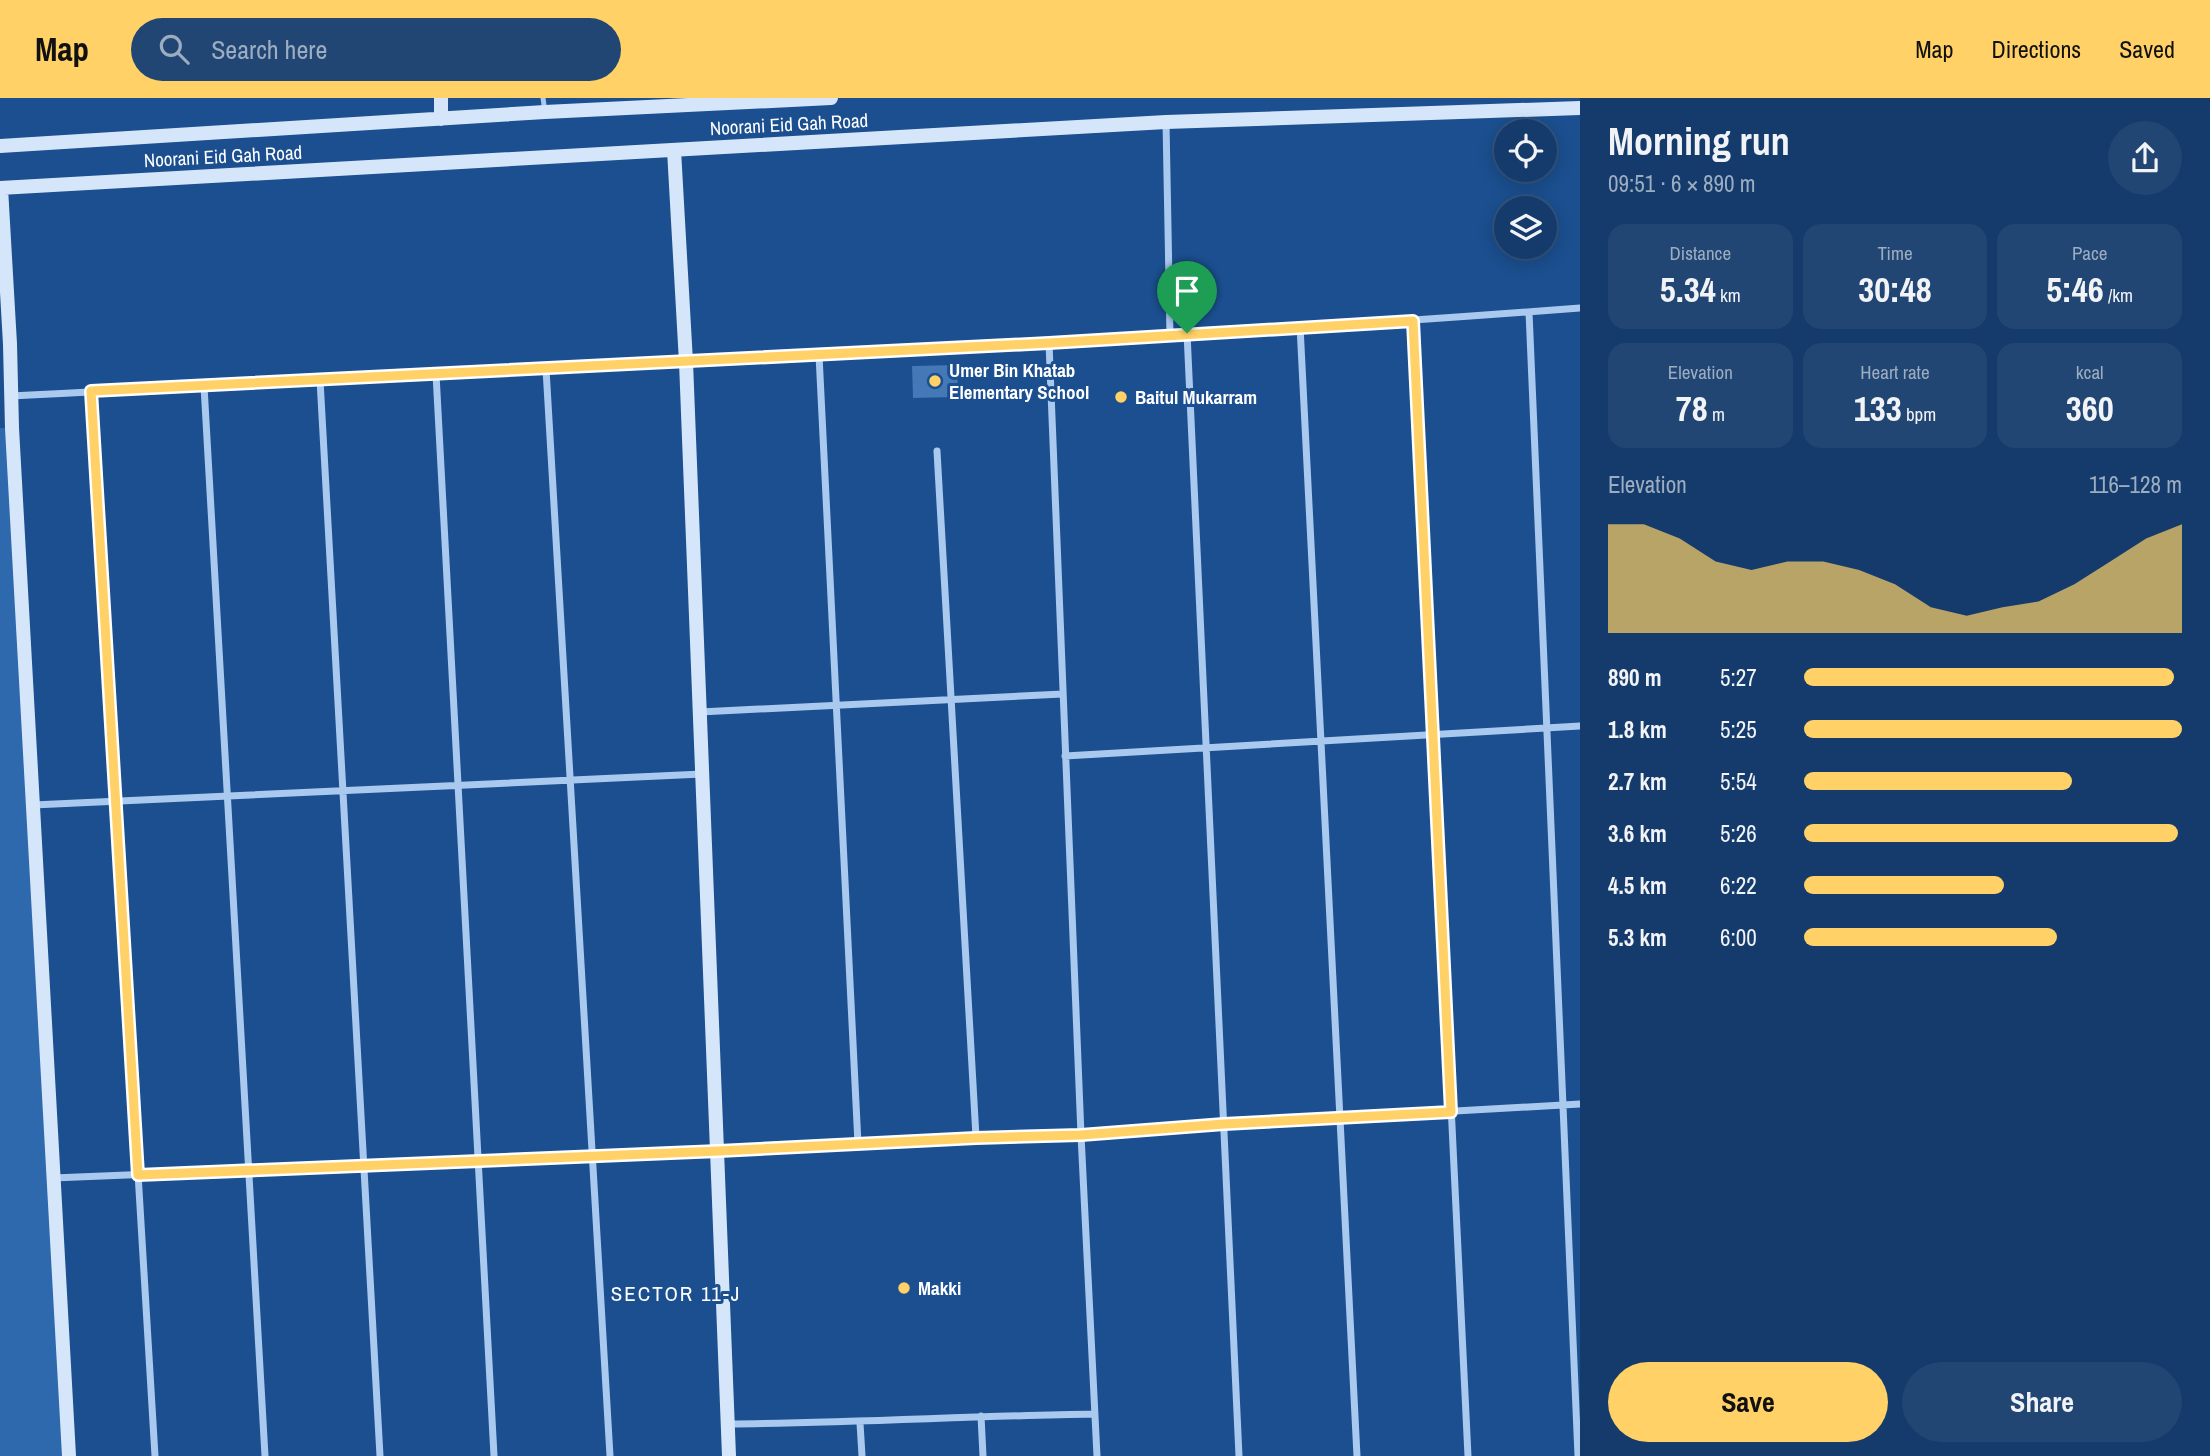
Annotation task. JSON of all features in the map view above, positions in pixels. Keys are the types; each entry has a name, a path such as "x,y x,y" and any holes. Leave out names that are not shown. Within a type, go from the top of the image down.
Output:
{"street":[{"path":"441,98 441,119"},
{"name":"Noorani Eid Gah Road","path":"0,146 441,119 544,105 831,98"},
{"name":"Noorani Eid Gah Road","path":"0,188 1166,122 1580,108"},
{"path":"1166,122 1170,335"},
{"path":"674,150 686,362 729,1456"},
{"path":"0,188 5,344 69,1456"},
{"path":"10,396 1049,343 1580,308"},
{"path":"1529,312 1578,1456"},
{"path":"1413,321 1468,1456"},
{"path":"1300,326 1357,1456"},
{"path":"1187,333 1239,1456"},
{"path":"1049,343 1081,1135 1097,1456"},
{"path":"819,355 858,1144"},
{"path":"546,369 610,1456"},
{"path":"436,374 494,1456"},
{"path":"320,380 380,1456"},
{"path":"204,386 265,1456"},
{"path":"91,391 155,1456"},
{"path":"937,451 976,1138"},
{"path":"700,712 1063,694"},
{"path":"1065,756 1580,726"},
{"path":"33,805 703,774"},
{"path":"53,1178 1081,1135 1224,1124 1580,1104"},
{"path":"728,1424 860,1423 981,1416 1095,1414"},
{"path":"981,1416 983,1456"},
{"path":"860,1423 862,1456"}],"shaded area":[{"path":"0,428 12,428 69,1456 0,1456"}],"building":[{"name":"Umer Bin Khatab Elementary School","path":"957,365 958,397 913,398 912,366"}],"place":[{"name":"Umer Bin Khatab Elementary School","path":"935,381"},
{"name":"Baitul Mukarram","path":"1121,397"},
{"name":"Makki","path":"904,1288"}],"district":[{"name":"SECTOR 11-J","path":"676,1294"}],"route":[{"path":"1413,321 1451,1112 1224,1124 1081,1135 138,1175 91,391 1049,343 1187,333 1413,321"}]}
